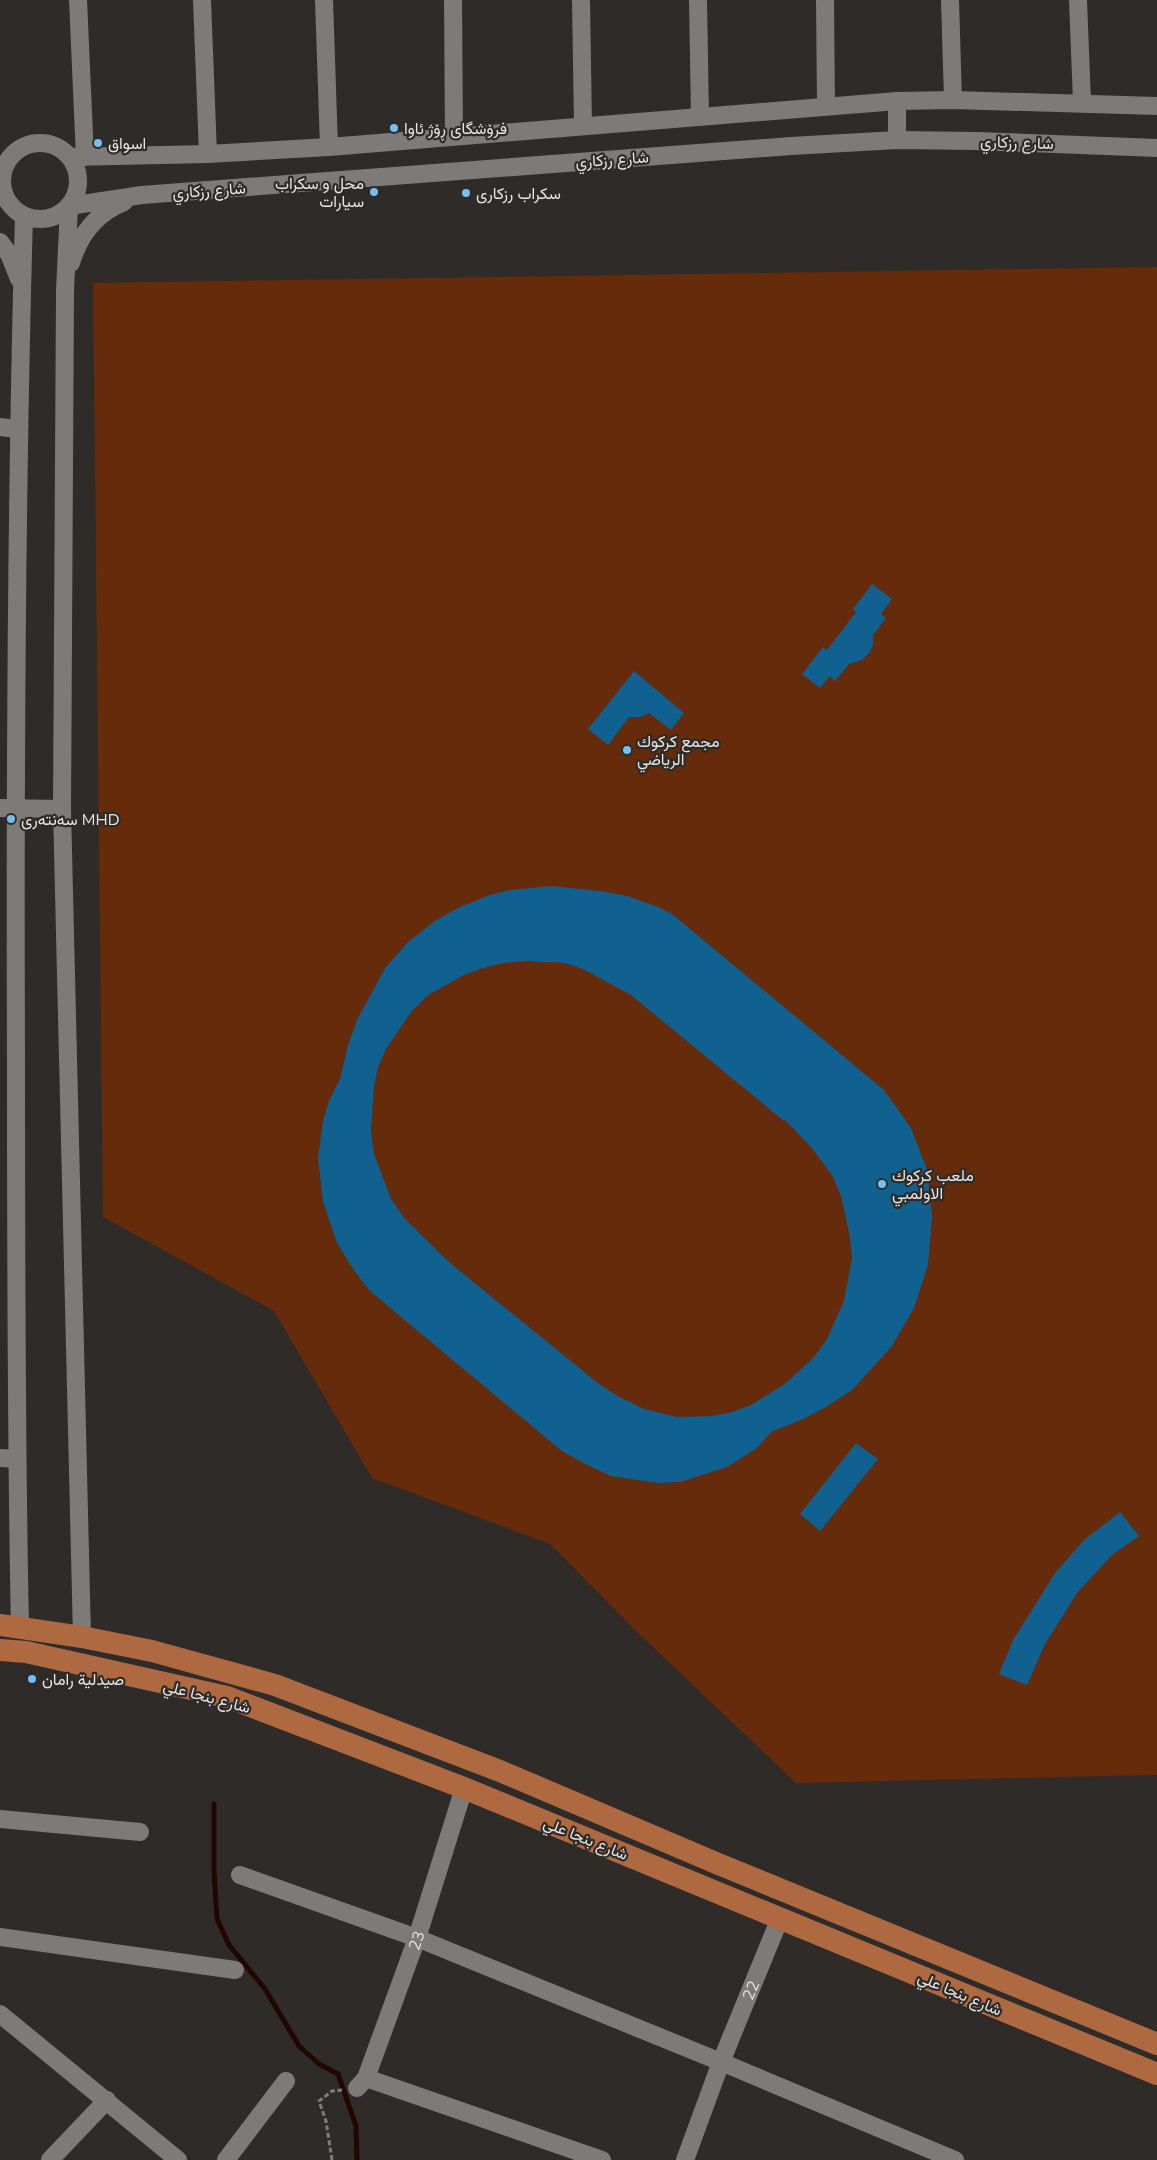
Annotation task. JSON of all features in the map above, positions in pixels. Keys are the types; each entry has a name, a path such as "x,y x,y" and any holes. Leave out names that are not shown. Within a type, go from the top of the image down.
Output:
{"main road":[{"name":"شارع بنجا علي","path":"10,1627 82,1637 152,1651 274,1685 500,1772 1157,2044"},
{"name":"شارع بنجا علي","path":"0,1650 26,1652 226,1697 464,1788 1157,2074"},
{"path":"388,1760 399,1732"}],"street":[{"path":"78,0 77,157 78,190 69,206 63,212 48,219 40,220 24,216 4,203 2,183 3,162 16,151 30,144 37,143 52,144 77,157 208,154 329,147 897,101 1082,102 1157,106"},
{"path":"202,0 208,154"},
{"path":"324,0 329,147"},
{"path":"453,0 454,136"},
{"path":"581,0 583,126"},
{"path":"698,0 700,117"},
{"path":"825,0 826,106"},
{"path":"950,0 953,100"},
{"path":"1078,0 1082,102"},
{"path":"897,101 897,140"},
{"name":"شارع رزكاري","path":"69,206 142,195 791,146 897,140 1157,148"},
{"path":"65,291 75,251 87,229 105,212 118,204 142,195"},
{"path":"69,206 65,291 62,809 82,1637"},
{"path":"10,1627 8,1459 9,428 22,288 24,216"},
{"path":"0,242 15,267 22,288"},
{"path":"8,809 62,809"},
{"name":"23","path":"464,1788 417,1938 362,2083 602,2160"},
{"path":"0,1819 140,1832"},
{"path":"240,1875 417,1938 955,2160"},
{"name":"22","path":"685,2160 721,2062 780,1918"},
{"path":"0,1937 236,1970"},
{"path":"0,2014 178,2160"},
{"path":"226,2160 286,2081"},
{"path":"50,2160 107,2100"}],"path":[{"path":"332,2091 319,2101 326,2121 332,2160"}],"shaded area":[{"name":"مجمع كركوك الرياضي","path":"1157,267 1157,1775 796,1783 638,1633 550,1544 372,1478 274,1311 103,1217 93,283"}],"building":[{"path":"872,584 892,599 881,614 886,618 873,635 873,645 870,652 862,660 849,664 835,681 830,676 820,688 802,674 823,647 827,650 856,612 853,609"},
{"path":"634,671 684,713 671,730 649,713 640,717 629,717 608,745 588,729"},
{"name":"ملعب كركوك الاولمبي","path":"552,886 600,891 627,896 672,914 884,1090 911,1128 927,1170 932,1216 928,1265 914,1308 892,1346 852,1390 803,1419 771,1432 757,1448 727,1467 680,1482 658,1483 611,1476 562,1451 370,1291 353,1269 337,1243 323,1202 318,1158 323,1121 329,1101 340,1079 348,1045 357,1020 385,968 408,942 436,920 460,907 490,895 510,890","holes":["526,961 566,963 583,969 631,995 785,1120 811,1147 832,1175 841,1196 850,1237 852,1258 844,1301 827,1339 814,1357 786,1383 751,1405 732,1412 712,1416 677,1417 644,1409 619,1397 599,1384 450,1263 405,1219 391,1199 374,1154 371,1131 374,1086 378,1067 386,1049 411,1012 428,995 464,975 483,968 503,963"]},
{"path":"856,1443 878,1459 820,1531 800,1514"},
{"path":"1120,1512 1139,1536 1112,1555 1077,1593 1045,1644 1027,1685 999,1674 1013,1640 1055,1573 1084,1540"}],"waterway":[{"path":"214,1804 214,1871 217,1919 229,1945 265,1989 299,2046 319,2064 338,2074 356,2126 357,2160"}],"place":[{"name":"فرۆشگای ڕۆژ ئاوا","path":"394,128"},
{"name":"اسواق","path":"98,143"},
{"name":"محل و سكراب سيارات","path":"374,192"},
{"name":"سكراب رزكارى","path":"466,193"},
{"name":"مجمع كركوك الرياضي","path":"627,750"},
{"name":"سەنتەری MHD","path":"11,819"},
{"name":"ملعب كركوك الاولمبي","path":"882,1184"},
{"name":"صيدلية رامان","path":"32,1679"}]}
